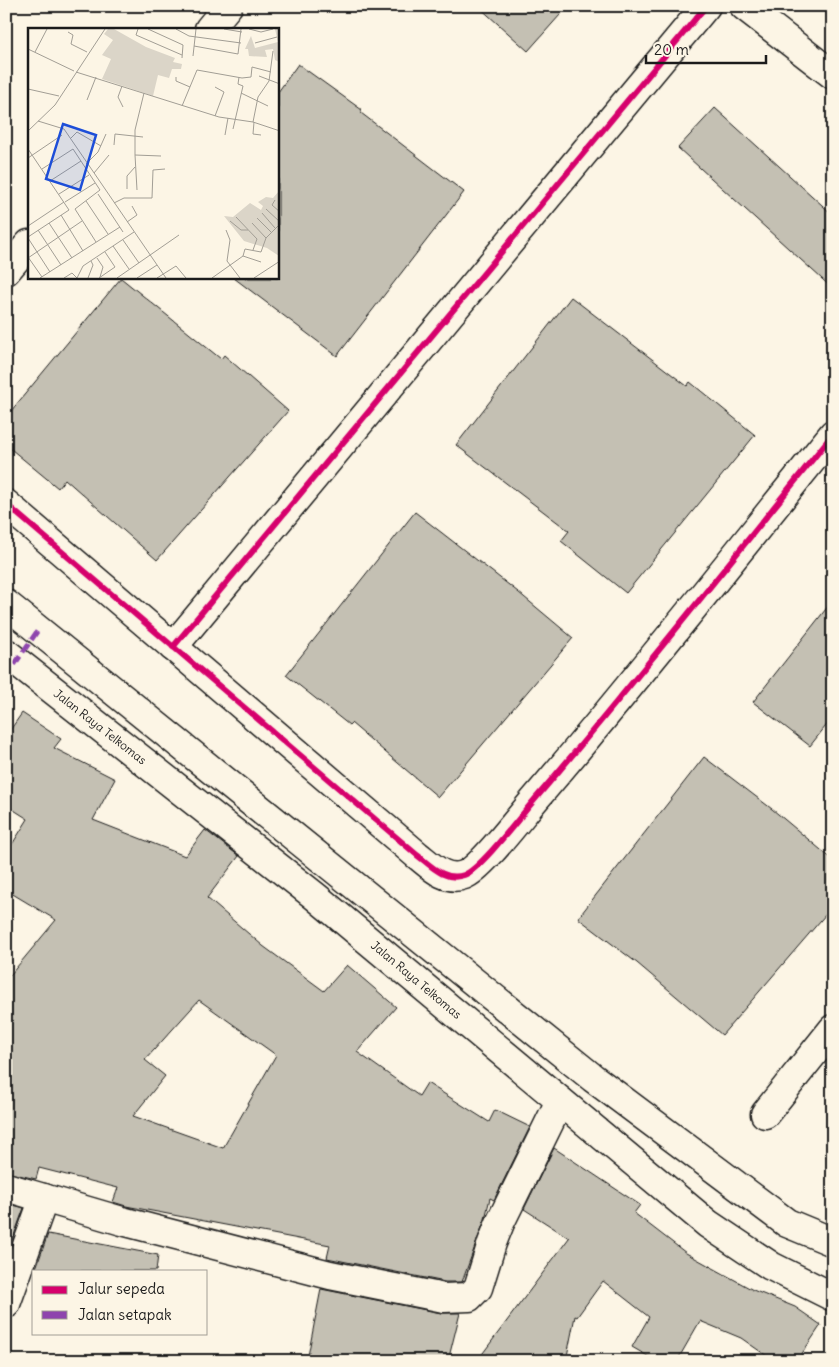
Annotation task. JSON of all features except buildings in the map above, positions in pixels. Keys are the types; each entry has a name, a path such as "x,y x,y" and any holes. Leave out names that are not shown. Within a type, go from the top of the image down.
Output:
{"street":[{"path":"210,28 228,6"},
{"path":"173,647 706,6"},
{"path":"744,6 833,75"},
{"path":"6,271 28,245"},
{"path":"6,504 425,861 440,873 451,876 464,875 485,858 561,769 833,434"},
{"path":"6,604 593,1078 787,1223 833,1242"},
{"path":"10,664 38,630"},
{"name":"Jalan Raya Telkomas","path":"10,664 316,896 708,1224 770,1266 833,1297"},
{"path":"765,1114 833,1029"},
{"path":"6,1187 122,1222 330,1276 444,1298 469,1298 478,1288 500,1223 560,1101"},
{"path":"6,1304 44,1198"}],"marked path":[{"path":"6,677 38,630"}],"cycle path":[{"path":"173,647 706,6"},
{"path":"6,504 417,855 438,871 457,877 471,871 501,840 612,708 833,434"}]}
